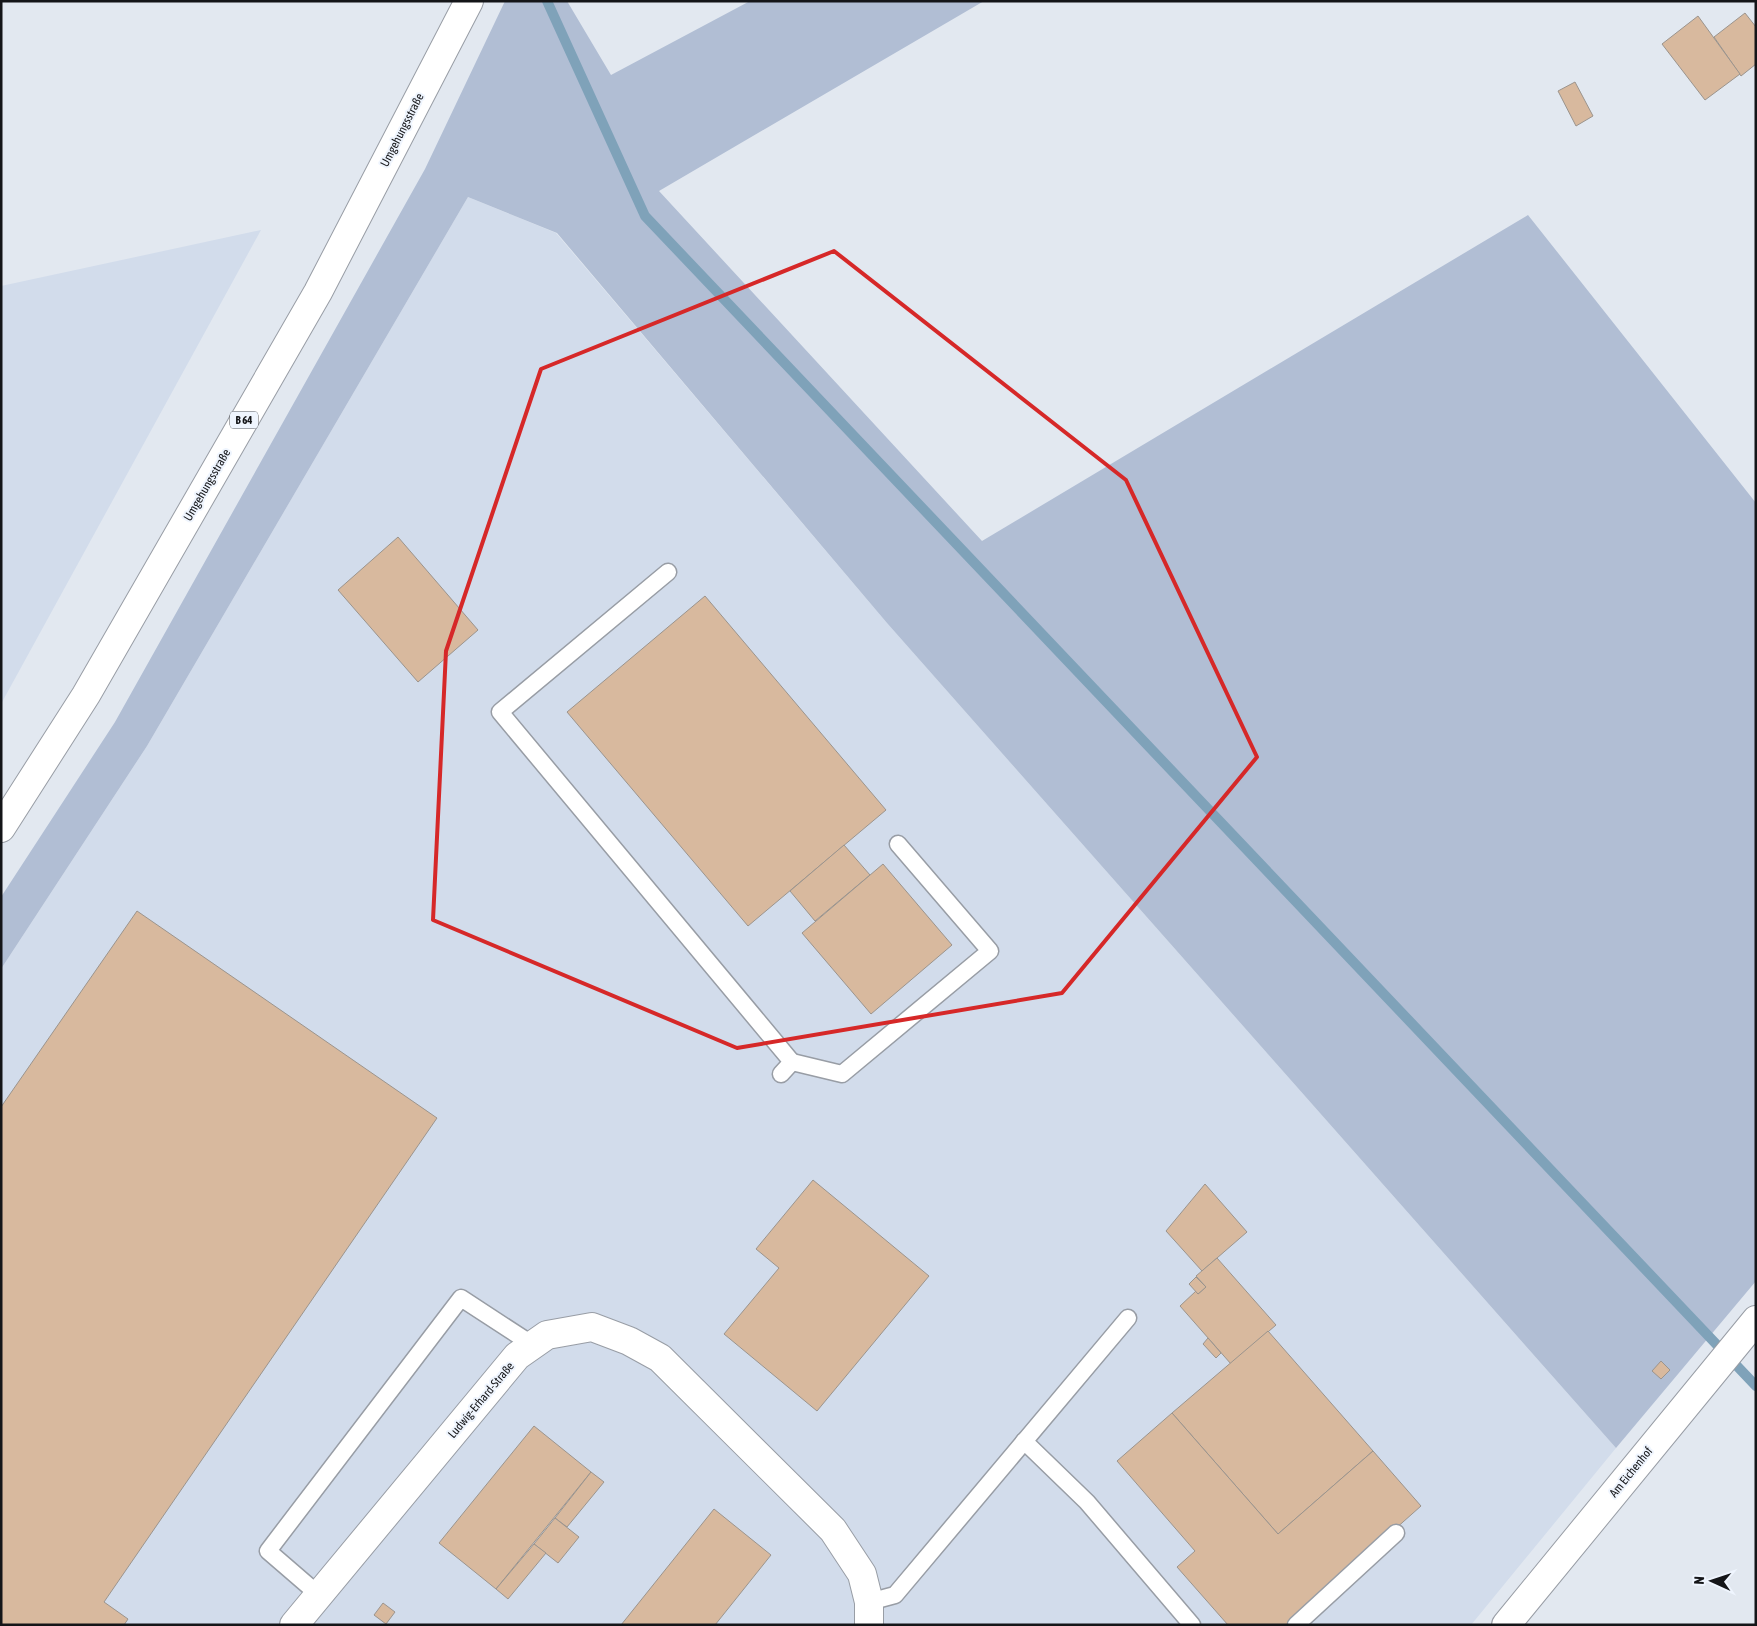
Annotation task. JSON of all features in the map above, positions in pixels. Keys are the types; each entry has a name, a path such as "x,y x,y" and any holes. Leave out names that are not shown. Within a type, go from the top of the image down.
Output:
{"street":[{"name":"Umgehungsstraße","path":"1,828 86,695 318,292 469,1"},
{"name":"Am Eichenhof","path":"1506,1625 1756,1320"},
{"name":"Ludwig-Erhard-Straße","path":"294,1625 517,1356 547,1335 592,1327 630,1341 660,1358 833,1530 862,1574 869,1614"}],"lane":[{"path":"668,572 500,712 786,1068 842,1074 990,951 898,844"},
{"path":"319,1595 268,1551 461,1298 533,1345"},
{"path":"869,1614 895,1595 1128,1318"},
{"path":"1024,1441 1087,1502 1192,1625"},
{"path":"1296,1625 1396,1533"}],"highlighted area":[{"path":"834,251 1126,480 1257,757 1062,993 737,1048 433,920 446,651 541,369"}],"shaded area":[{"path":"505,1 567,1 611,75 750,1 984,1 659,191 982,541 1528,215 1756,503 1756,1281 1616,1448 887,623 557,233 468,197 147,746 1,969 1,897 115,722 425,169"},
{"path":"468,197 556,233 887,623 1616,1448 1471,1625 1,1625 1,969 147,746"},
{"path":"261,230 1,704 1,286"}],"building":[{"path":"1745,13 1756,27 1756,64 1741,76 1714,37"},
{"path":"1698,16 1740,74 1705,100 1662,44"},
{"path":"1575,82 1593,116 1576,126 1558,91"},
{"path":"398,537 478,630 418,682 338,590"},
{"path":"705,596 886,810 748,926 567,712"},
{"path":"844,845 870,875 815,921 790,891"},
{"path":"883,864 952,945 871,1014 802,933"},
{"path":"137,911 437,1118 104,1602 128,1619 124,1625 1,1625 1,1107"},
{"path":"813,1180 929,1276 817,1411 724,1334 779,1268 756,1249"},
{"path":"1205,1184 1247,1232 1202,1271 1166,1231"},
{"path":"1217,1258 1276,1325 1231,1364 1180,1306 1196,1291 1198,1294 1206,1287 1196,1276"},
{"path":"1196,1277 1206,1287 1198,1294 1189,1284"},
{"path":"1268,1331 1373,1451 1278,1534 1172,1413"},
{"path":"1208,1338 1221,1353 1216,1358 1203,1344"},
{"path":"1661,1361 1670,1370 1661,1379 1652,1371"},
{"path":"1172,1413 1278,1534 1373,1451 1421,1506 1287,1625 1228,1625 1177,1567 1195,1551 1117,1461"},
{"path":"534,1426 591,1472 496,1589 439,1543"},
{"path":"591,1472 604,1482 567,1527 555,1518"},
{"path":"714,1509 771,1555 715,1625 621,1625"},
{"path":"555,1518 579,1537 558,1563 534,1544"},
{"path":"534,1544 546,1553 508,1599 496,1589"},
{"path":"383,1603 395,1612 386,1624 374,1615"}],"waterway":[{"path":"547,1 645,216 1756,1386"}]}
